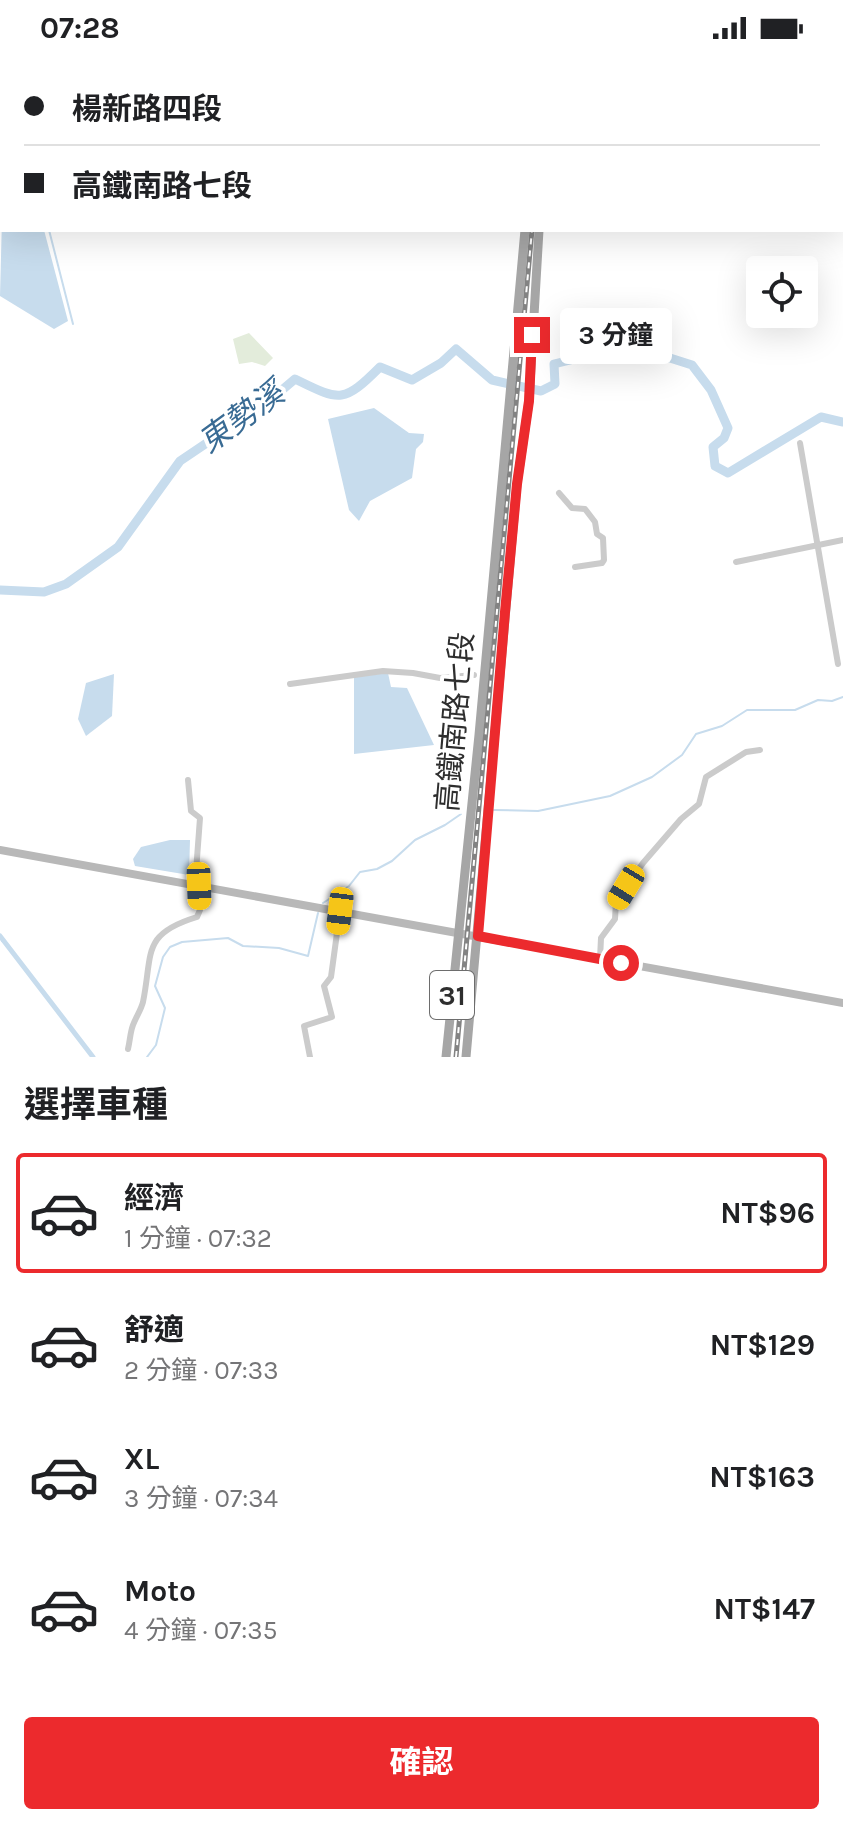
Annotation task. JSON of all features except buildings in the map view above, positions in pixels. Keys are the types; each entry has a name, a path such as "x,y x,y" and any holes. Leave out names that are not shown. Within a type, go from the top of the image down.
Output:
{"main road":[{"name":"高鐵南路七段","path":"446,1057 503,426 525,232"},
{"name":"高鐵南路七段","path":"466,1057 493,733 530,398 539,232"},
{"path":"0,850 843,1003"}],"street":[{"path":"800,443 838,664"},
{"path":"559,493 572,508 585,509 595,522 597,534 603,538 602,563 575,567"},
{"path":"736,562 843,540"},
{"path":"290,684 383,671 440,678 474,675"},
{"path":"600,959 601,938 615,919 616,902 662,841 699,804 706,777 746,752 760,750"},
{"path":"128,1049 132,1027 142,1006 151,947 161,933 197,917 200,910 197,886 200,818 191,811 188,780"},
{"path":"310,1057 304,1026 332,1017 324,986 331,977 340,911"}],"green space":[{"path":"249,333 273,358 265,366 252,362 239,364 233,339"}],"water":[{"path":"2,232 45,232 68,321 54,329 0,296"},
{"path":"374,408 409,433 424,434 423,442 416,449 412,478 370,501 359,521 349,510 328,419"},
{"path":"388,673 391,687 407,688 434,745 354,754 354,677"},
{"path":"114,674 112,716 86,736 78,719 86,683"},
{"path":"170,840 190,840 189,875 135,866 133,859 141,847"}],"waterway":[{"path":"50,232 73,324"},
{"name":"東勢溪","path":"0,590 44,592 66,584 118,547 180,461 269,401 295,379 322,392 340,395 357,388 380,367 412,380 441,363 456,349 492,380 541,391 555,384 554,364 611,350 670,358 692,365 711,390 728,428 724,438 713,447 715,466 728,473 821,417 843,422"},
{"path":"494,810 538,811 610,796 652,777 682,755 696,734 722,726 747,710 795,710 818,700 832,701 843,697"},
{"path":"323,903 349,886 360,872 377,869 392,861 415,840 461,814"},
{"path":"147,1057 156,1045 165,1008 155,986 163,957 170,947 182,942 228,938 243,946 279,948 308,956 318,913"},
{"path":"0,936 93,1057"}],"railway":[{"path":"456,1057 532,232"}],"route":[{"path":"532,335 531,382 517,484 493,733 478,936 621,963"}]}
